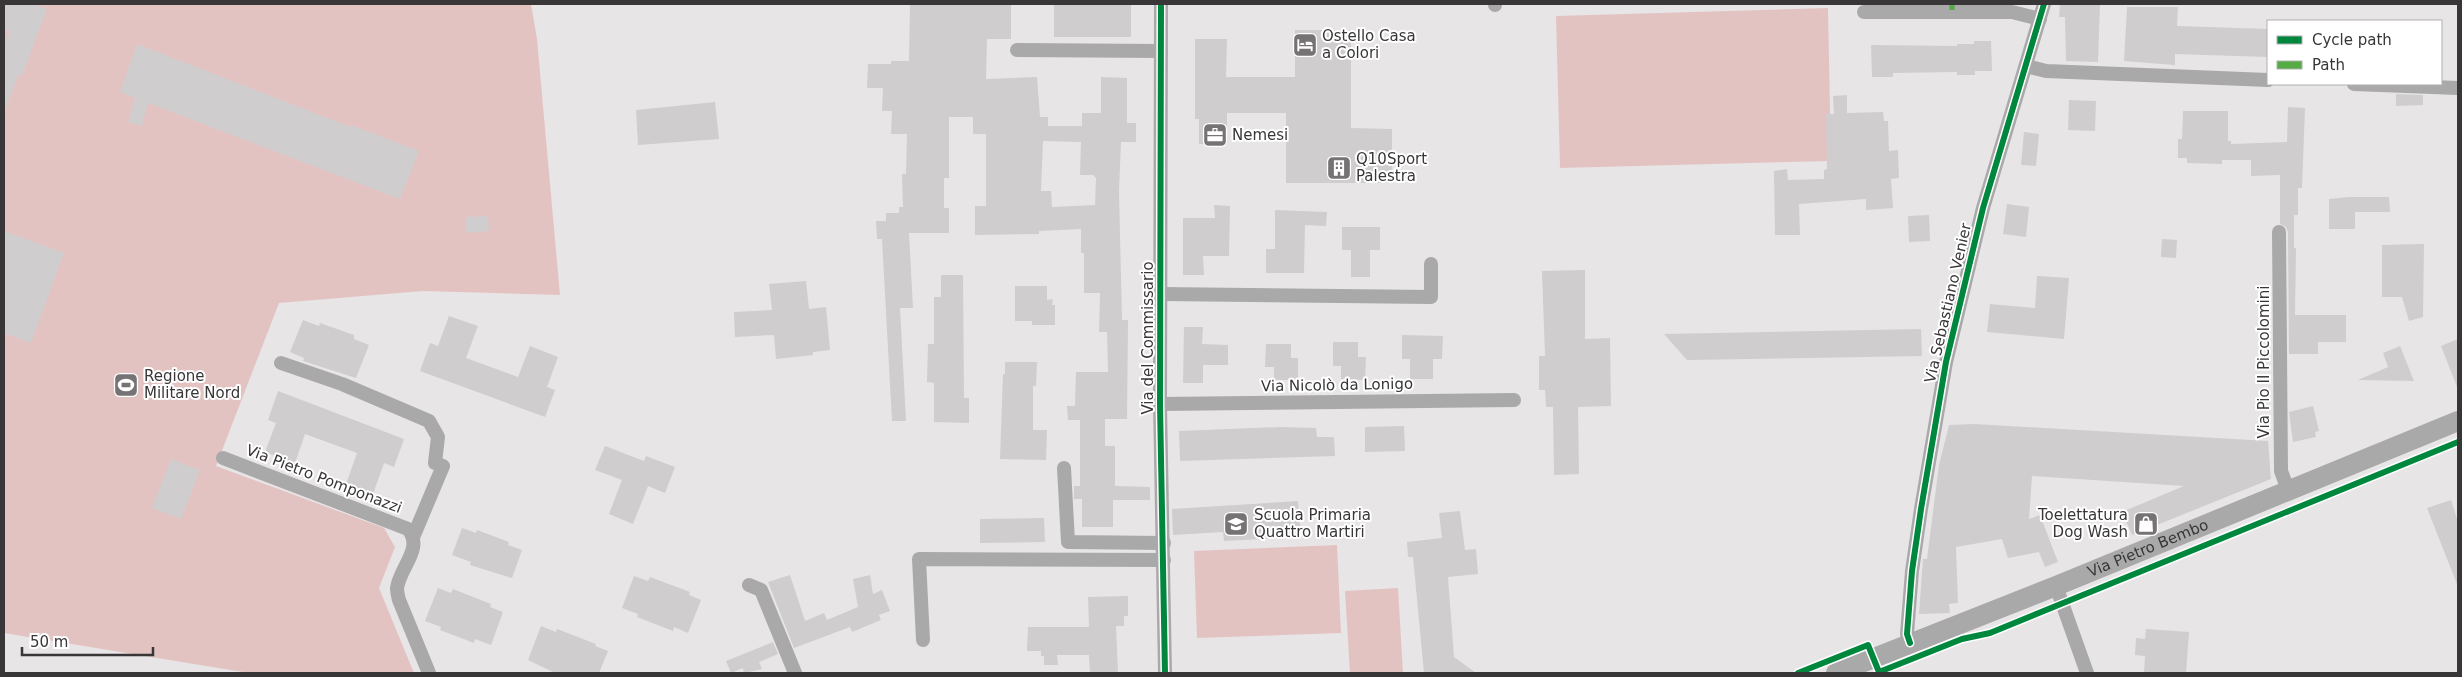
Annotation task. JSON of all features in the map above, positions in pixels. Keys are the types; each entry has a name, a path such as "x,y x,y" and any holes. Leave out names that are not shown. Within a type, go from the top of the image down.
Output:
{"main road":[{"name":"Via Pietro Bembo","path":"1836,673 2056,586 2458,421"}],"street":[{"name":"Via del Commissario","path":"1161,4 1160,404 1165,673"},
{"name":"Via Sebastiano Venier","path":"1910,644 1907,634 1912,571 1946,362 1983,208 2044,4"},
{"path":"1864,12 2012,12 2040,19"},
{"path":"1016,50 1161,50"},
{"path":"2026,66 2046,71 2267,80"},
{"path":"2380,85 2458,88"},
{"name":"Via Pio II Piccolomini","path":"2279,232 2281,471 2288,490"},
{"name":"Via del Commissario","path":"1161,294 1431,297 1431,264"},
{"path":"281,363 342,384 429,421 438,437 435,463 443,466 414,535 414,547 397,588 399,600 429,673"},
{"name":"Via Nicolò da Lonigo","path":"1160,404 1514,400"},
{"name":"Via Pietro Pomponazzi","path":"223,458 408,528 414,535"},
{"path":"1064,468 1068,542 1164,543"},
{"path":"923,640 919,559 1164,560"},
{"path":"2056,586 2086,673"},
{"path":"755,587 795,673"}],"shaded area":[{"name":"Regione Militare Nord","path":"4,4 531,4 537,39 560,295 423,291 279,303 216,466 384,528 395,547 379,588 414,673 249,673 4,633"},
{"path":"1828,8 1831,161 1560,168 1556,16"},
{"path":"1337,545 1341,633 1197,638 1194,551"},
{"path":"1398,588 1403,673 1350,673 1345,591"}],"building":[{"path":"4,4 33,4 47,9 22,76 19,74 5,110 4,48 10,31 4,29"},
{"path":"910,4 1011,4 1011,39 987,39 986,79 1037,77 1040,117 1048,117 1048,126 1082,126 1082,113 1101,113 1101,77 1127,78 1127,123 1136,123 1136,142 1121,142 1119,191 1122,320 1128,320 1127,419 1105,419 1105,446 1115,446 1115,486 1150,487 1150,500 1113,500 1113,527 1082,527 1082,499 1074,499 1074,486 1080,486 1080,420 1068,420 1067,406 1075,406 1076,372 1108,372 1107,332 1099,332 1100,293 1084,293 1084,253 1081,253 1081,229 1039,231 1039,234 975,235 975,206 986,206 986,134 973,134 973,117 949,117 949,178 944,178 944,208 949,208 949,233 909,233 913,308 900,308 906,421 892,421 882,239 877,239 876,221 886,221 886,213 899,213 899,207 903,207 902,174 906,174 907,134 891,134 892,111 882,111 883,88 867,88 868,64 891,64 891,61 909,61","holes":["1043,141 1081,142 1080,175 1093,175 1096,178 1095,205 1052,207 1051,191 1041,191"]},
{"path":"1054,4 1131,5 1131,37 1054,37"},
{"path":"2060,4 2100,4 2098,62 2066,61 2065,17 2059,17"},
{"path":"2127,7 2178,7 2177,26 2267,29 2267,57 2175,54 2175,65 2124,61"},
{"path":"1295,30 1351,30 1351,128 1392,129 1392,183 1286,183 1286,113 1227,113 1227,144 1199,144 1199,119 1195,119 1195,39 1227,39 1226,77 1295,77"},
{"path":"1974,41 1991,41 1992,71 1975,71 1975,75 1957,75 1957,72 1893,73 1893,77 1872,77 1871,45 1957,46 1957,44 1974,44"},
{"path":"137,44 351,127 351,125 419,151 400,199 148,103 142,126 128,122 135,98 120,92"},
{"path":"2396,94 2423,95 2423,105 2396,106"},
{"path":"1847,95 1847,113 1883,112 1884,121 1888,121 1889,151 1898,150 1899,178 1891,179 1893,208 1866,210 1866,199 1799,204 1800,235 1775,235 1774,171 1787,169 1788,180 1824,179 1824,170 1827,169 1826,114 1834,114 1833,96"},
{"path":"2069,100 2096,101 2095,131 2068,130"},
{"path":"715,102 719,139 638,145 636,110"},
{"path":"2288,107 2305,108 2302,188 2298,188 2298,215 2294,215 2294,248 2296,248 2295,315 2346,315 2346,342 2318,342 2318,354 2289,354 2288,232 2286,227 2280,224 2280,175 2251,176 2251,160 2222,160 2222,164 2187,163 2187,158 2178,158 2178,139 2182,139 2183,111 2228,111 2228,141 2231,141 2231,144 2287,142"},
{"path":"2024,132 2039,134 2036,166 2021,165"},
{"path":"2389,197 2390,212 2355,212 2355,229 2329,229 2329,199"},
{"path":"2007,204 2029,207 2026,237 2003,234"},
{"path":"1214,205 1230,206 1229,256 1203,256 1204,275 1183,275 1183,218 1215,218"},
{"path":"1275,210 1327,212 1326,226 1305,225 1304,273 1266,273 1266,249 1275,249"},
{"path":"1929,215 1930,241 1909,242 1908,216"},
{"path":"488,216 489,231 466,233 465,217"},
{"path":"1342,227 1380,227 1380,250 1370,250 1370,277 1351,277 1351,250 1342,250"},
{"path":"4,231 64,253 31,343 4,333"},
{"path":"2162,239 2177,240 2176,258 2161,257"},
{"path":"2424,244 2423,317 2409,321 2402,297 2382,297 2382,245"},
{"path":"1585,270 1585,339 1610,338 1611,406 1578,407 1579,474 1554,475 1553,407 1546,407 1545,390 1539,390 1539,356 1545,356 1542,271"},
{"path":"941,275 963,275 964,398 969,398 969,423 934,422 934,383 927,382 928,344 934,344 934,297 941,297"},
{"path":"2037,276 2069,278 2064,339 1987,332 1990,304 2035,308"},
{"path":"806,281 809,309 826,307 830,350 813,352 813,355 776,359 774,335 735,337 734,312 772,310 769,284"},
{"path":"1015,286 1047,286 1047,300 1053,299 1052,305 1055,305 1055,325 1032,325 1032,321 1015,321"},
{"path":"449,316 478,326 466,358 518,377 530,346 558,357 547,387 555,390 545,417 420,371 430,343 438,346"},
{"path":"303,320 319,326 320,323 354,335 354,339 369,345 356,378 303,361 304,358 290,352"},
{"path":"1184,327 1203,327 1202,344 1228,345 1228,365 1203,365 1203,383 1183,383"},
{"path":"1921,329 1922,356 1687,360 1664,334"},
{"path":"1402,335 1443,336 1442,359 1433,359 1433,379 1410,379 1410,359 1402,359"},
{"path":"2458,339 2458,387 2457,387 2441,346"},
{"path":"1333,342 1358,342 1358,357 1366,357 1365,380 1341,379 1341,366 1333,366"},
{"path":"1266,344 1291,344 1291,358 1298,358 1298,380 1274,380 1274,367 1265,367"},
{"path":"2400,346 2414,381 2358,380 2388,367 2383,353"},
{"path":"1005,362 1037,362 1036,386 1033,386 1033,430 1047,430 1046,460 1000,459"},
{"path":"278,391 404,439 394,467 384,463 373,494 346,484 357,453 305,434 295,463 265,452 276,423 268,420"},
{"path":"2313,406 2319,431 2315,432 2316,437 2293,442 2289,412"},
{"path":"1974,424 2268,441 2271,479 2132,535 2122,512 2184,486 2032,476 2029,519 2040,515 2058,562 2045,567 2039,552 2008,558 2002,539 1956,547 1958,603 1949,604 1950,613 1919,614 1923,559 1927,559 1939,465 1949,425"},
{"path":"1404,426 1405,451 1365,452 1365,427"},
{"path":"1280,427 1316,428 1317,437 1334,437 1335,456 1180,461 1179,431"},
{"path":"605,446 644,461 646,456 675,467 665,493 648,486 633,524 609,514 622,480 595,470"},
{"path":"171,459 200,470 181,519 152,508"},
{"path":"2451,500 2458,522 2457,584 2427,508"},
{"name":"Scuola Primaria Quattro Martiri","path":"1298,501 1301,537 1224,541 1223,532 1173,535 1172,509"},
{"path":"1460,511 1465,550 1476,549 1478,574 1448,577 1454,657 1476,673 1424,673 1413,557 1408,557 1407,542 1442,538 1439,513"},
{"path":"1044,518 1045,542 980,543 980,519"},
{"path":"462,528 476,533 477,530 509,542 508,545 522,550 512,578 470,565 471,562 452,555"},
{"path":"790,575 805,621 824,613 827,620 858,607 853,579 870,575 873,594 882,590 890,611 879,615 881,620 852,632 850,627 794,648 768,582"},
{"path":"634,576 648,581 650,577 690,592 689,595 701,600 688,633 674,627 673,631 637,617 638,614 622,608"},
{"path":"438,588 451,593 453,589 491,604 490,607 503,612 491,645 475,639 474,643 440,630 441,627 425,621"},
{"path":"1128,596 1128,616 1124,616 1124,626 1116,626 1118,673 1090,673 1089,655 1057,655 1058,665 1044,665 1044,656 1041,656 1041,651 1027,651 1028,627 1089,627 1088,597"},
{"path":"541,626 556,632 557,629 596,644 595,646 608,651 599,673 555,673 528,660"},
{"path":"2146,629 2189,632 2186,673 2144,673 2145,656 2135,655 2136,638 2145,639"},
{"path":"773,642 778,654 759,662 762,669 744,673 743,668 731,673 726,661"}],"marked path":[{"path":"1952,4 1952,10"}],"cycle path":[{"path":"1161,4 1160,404 1165,673"},
{"path":"1910,643 1907,634 1912,571 1946,362 1983,208 2044,4"},
{"path":"1798,673 1868,645 1879,672 1962,639 1990,633 2458,442"}],"place":[{"name":"Ostello Casa a Colori","path":"1305,45"},
{"name":"Nemesi","path":"1215,135"},
{"name":"Q10Sport Palestra","path":"1339,168"},
{"name":"Regione Militare Nord","path":"126,385"},
{"name":"Scuola Primaria Quattro Martiri","path":"1236,524"},
{"name":"Toelettatura Dog Wash","path":"2146,524"}]}
